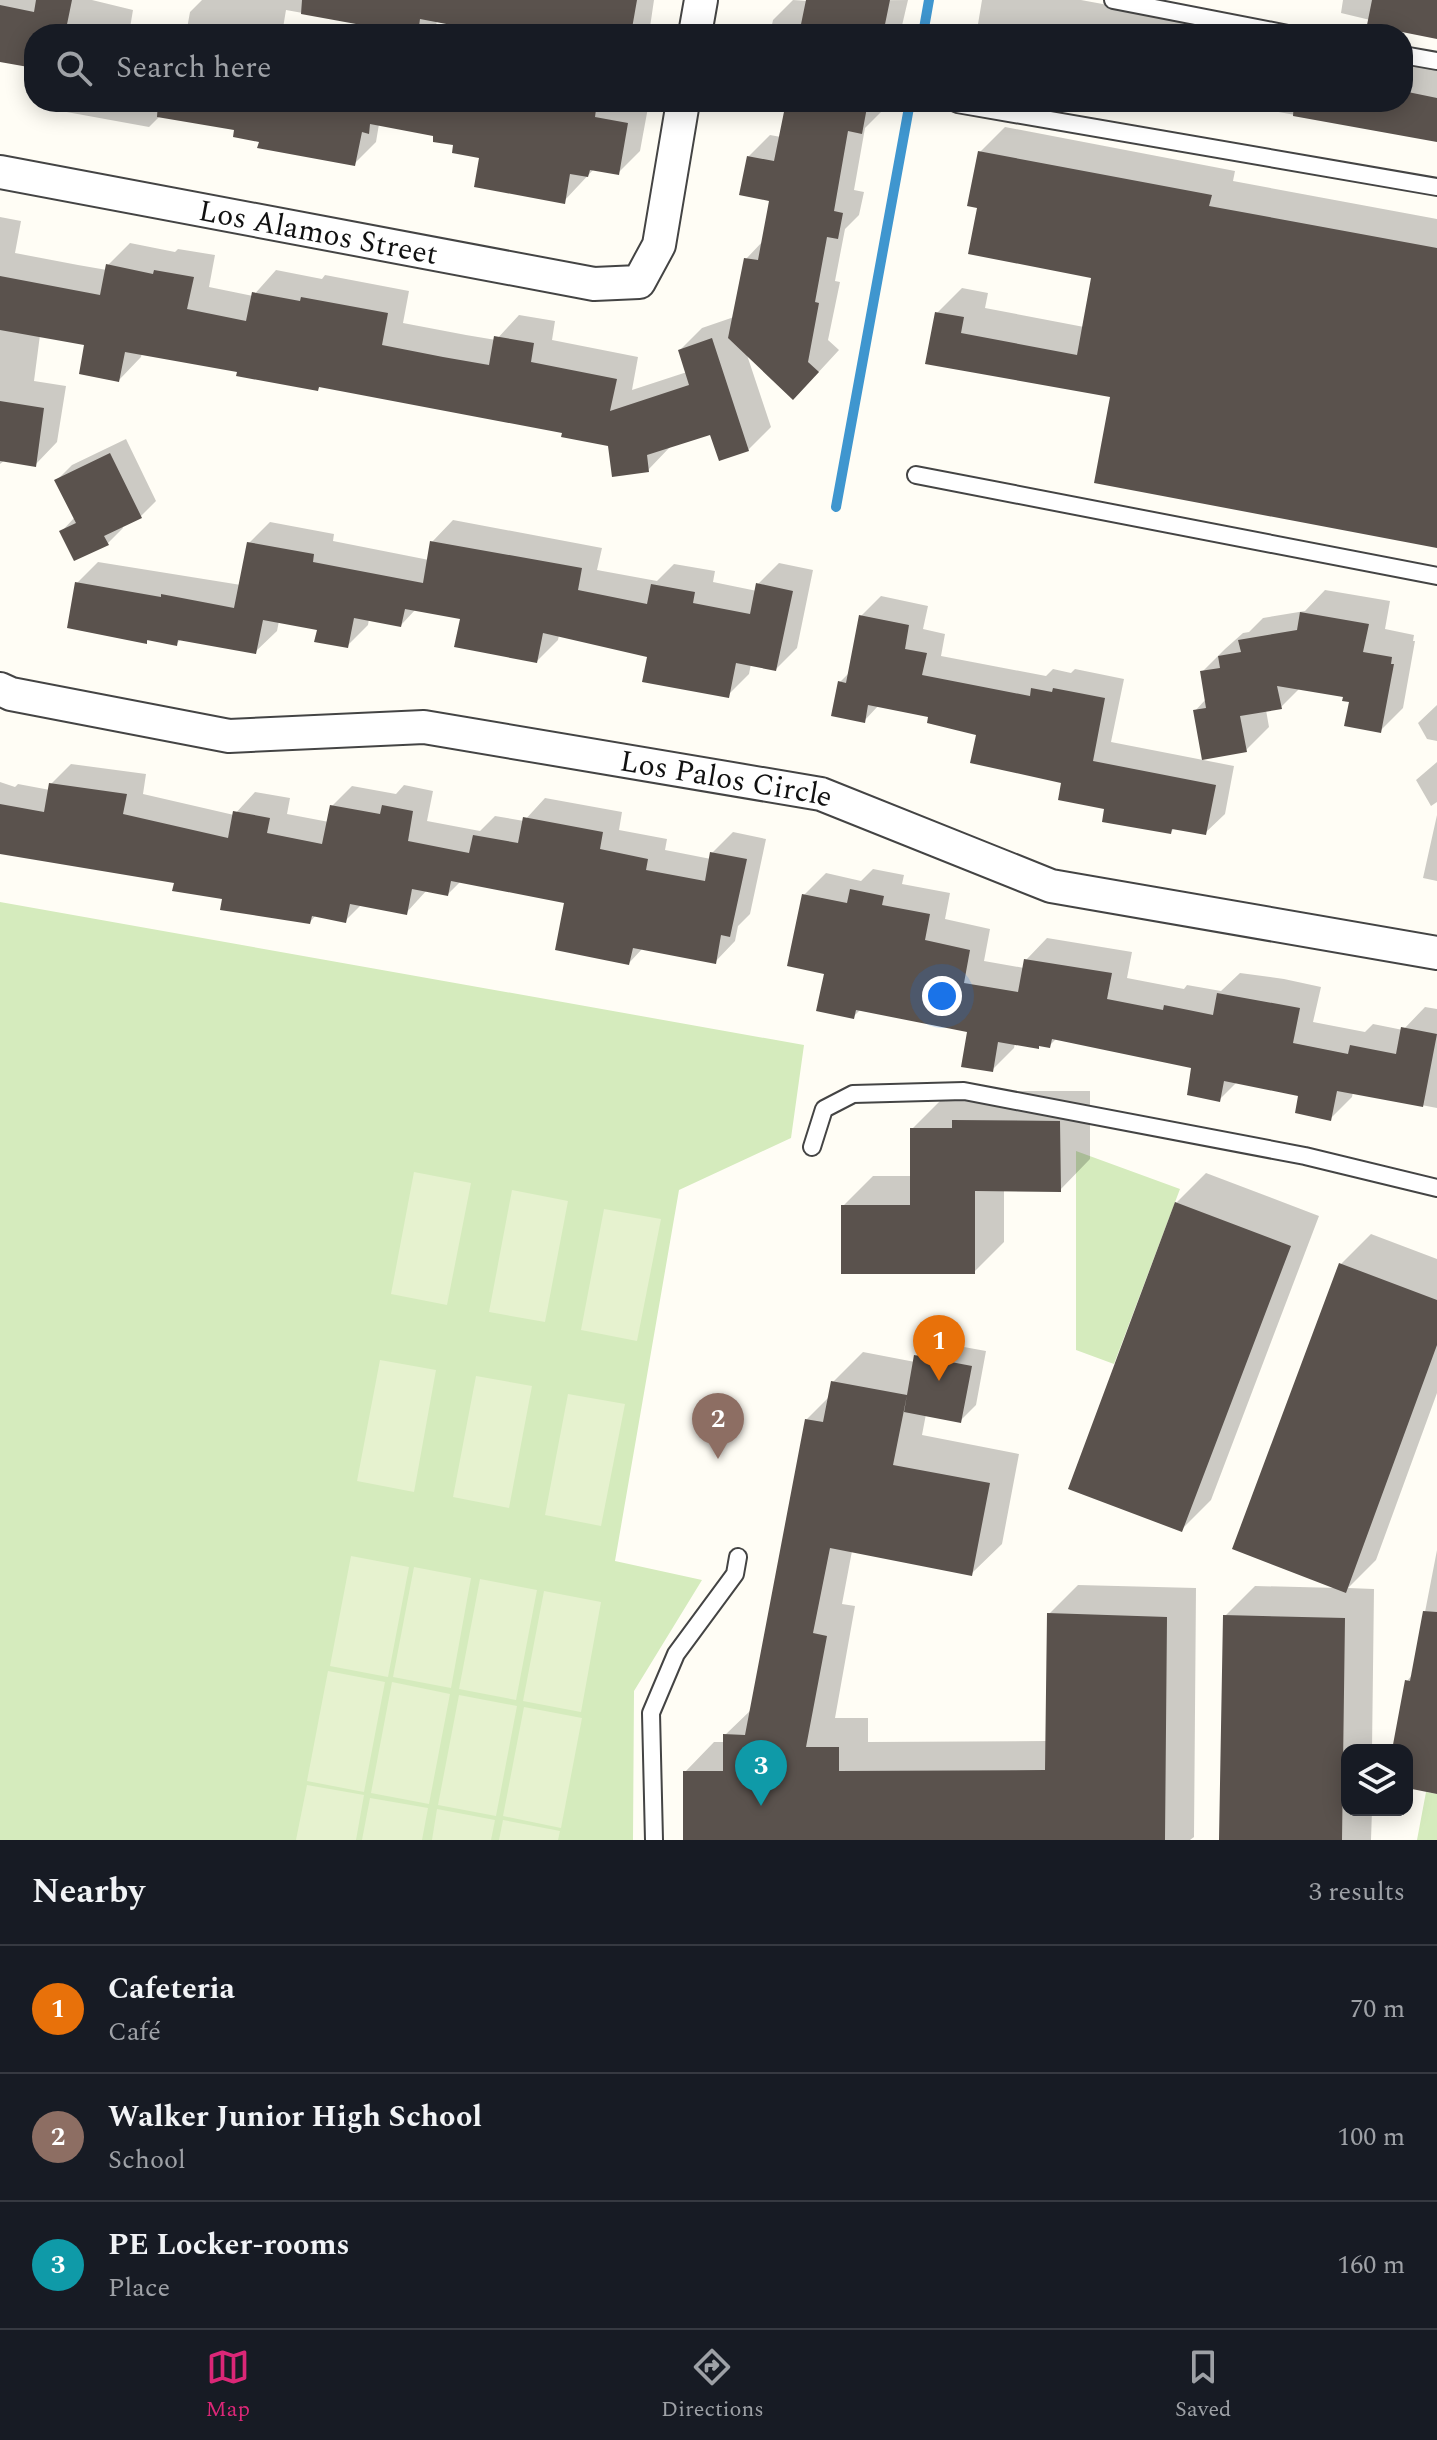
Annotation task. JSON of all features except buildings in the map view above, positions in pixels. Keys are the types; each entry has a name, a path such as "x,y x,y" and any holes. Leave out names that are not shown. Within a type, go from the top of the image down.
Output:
{"street":[{"path":"697,24 701,0"},
{"name":"Los Alamos Street","path":"0,172 594,284 639,282 659,245 681,112"},
{"name":"Los Palos Circle","path":"0,689 39,700 229,736 424,727 821,794 1051,886 1437,953"}],"lane":[{"path":"1113,0 1237,24"},
{"path":"1413,57 1437,61"},
{"path":"1003,112 1437,187"},
{"path":"916,475 1437,576"},
{"path":"812,1147 824,1109 853,1094 964,1091 1305,1156 1437,1188"},
{"path":"654,1840 651,1713 676,1654 735,1574 738,1557"}],"green space":[{"path":"0,902 804,1045 791,1138 679,1190 615,1561 702,1580 634,1691 633,1840 0,1840"},
{"path":"1076,1151 1180,1189 1114,1364 1076,1350"},
{"path":"414,1172 471,1183 447,1305 391,1294"},
{"path":"512,1190 568,1201 545,1322 489,1312"},
{"path":"604,1209 661,1219 637,1341 581,1330"},
{"path":"380,1360 436,1370 414,1492 357,1481"},
{"path":"476,1376 532,1386 509,1508 453,1497"},
{"path":"568,1394 625,1404 601,1526 545,1515"},
{"path":"351,1556 409,1567 388,1677 330,1666"},
{"path":"414,1567 471,1578 451,1688 393,1677"},
{"path":"480,1579 537,1590 516,1700 459,1689"},
{"path":"544,1591 601,1602 581,1712 523,1701"},
{"path":"328,1671 385,1682 364,1792 307,1781"},
{"path":"392,1682 450,1694 429,1804 371,1793"},
{"path":"459,1695 517,1706 496,1816 438,1805"},
{"path":"524,1707 582,1718 561,1828 503,1816"},
{"path":"307,1785 364,1795 356,1840 296,1840"},
{"path":"1426,1792 1437,1794 1437,1840 1417,1840"},
{"path":"370,1798 428,1808 422,1840 362,1840"},
{"path":"437,1809 495,1820 491,1840 432,1840"},
{"path":"503,1820 560,1831 558,1840 499,1840"}],"waterway":[{"path":"925,24 929,0"},
{"path":"836,507 908,112"}],"place":[{"name":"Cafeteria","path":"939,1381"},
{"name":"Walker Junior High School","path":"718,1459"},
{"name":"PE Locker-rooms","path":"761,1806"}]}
